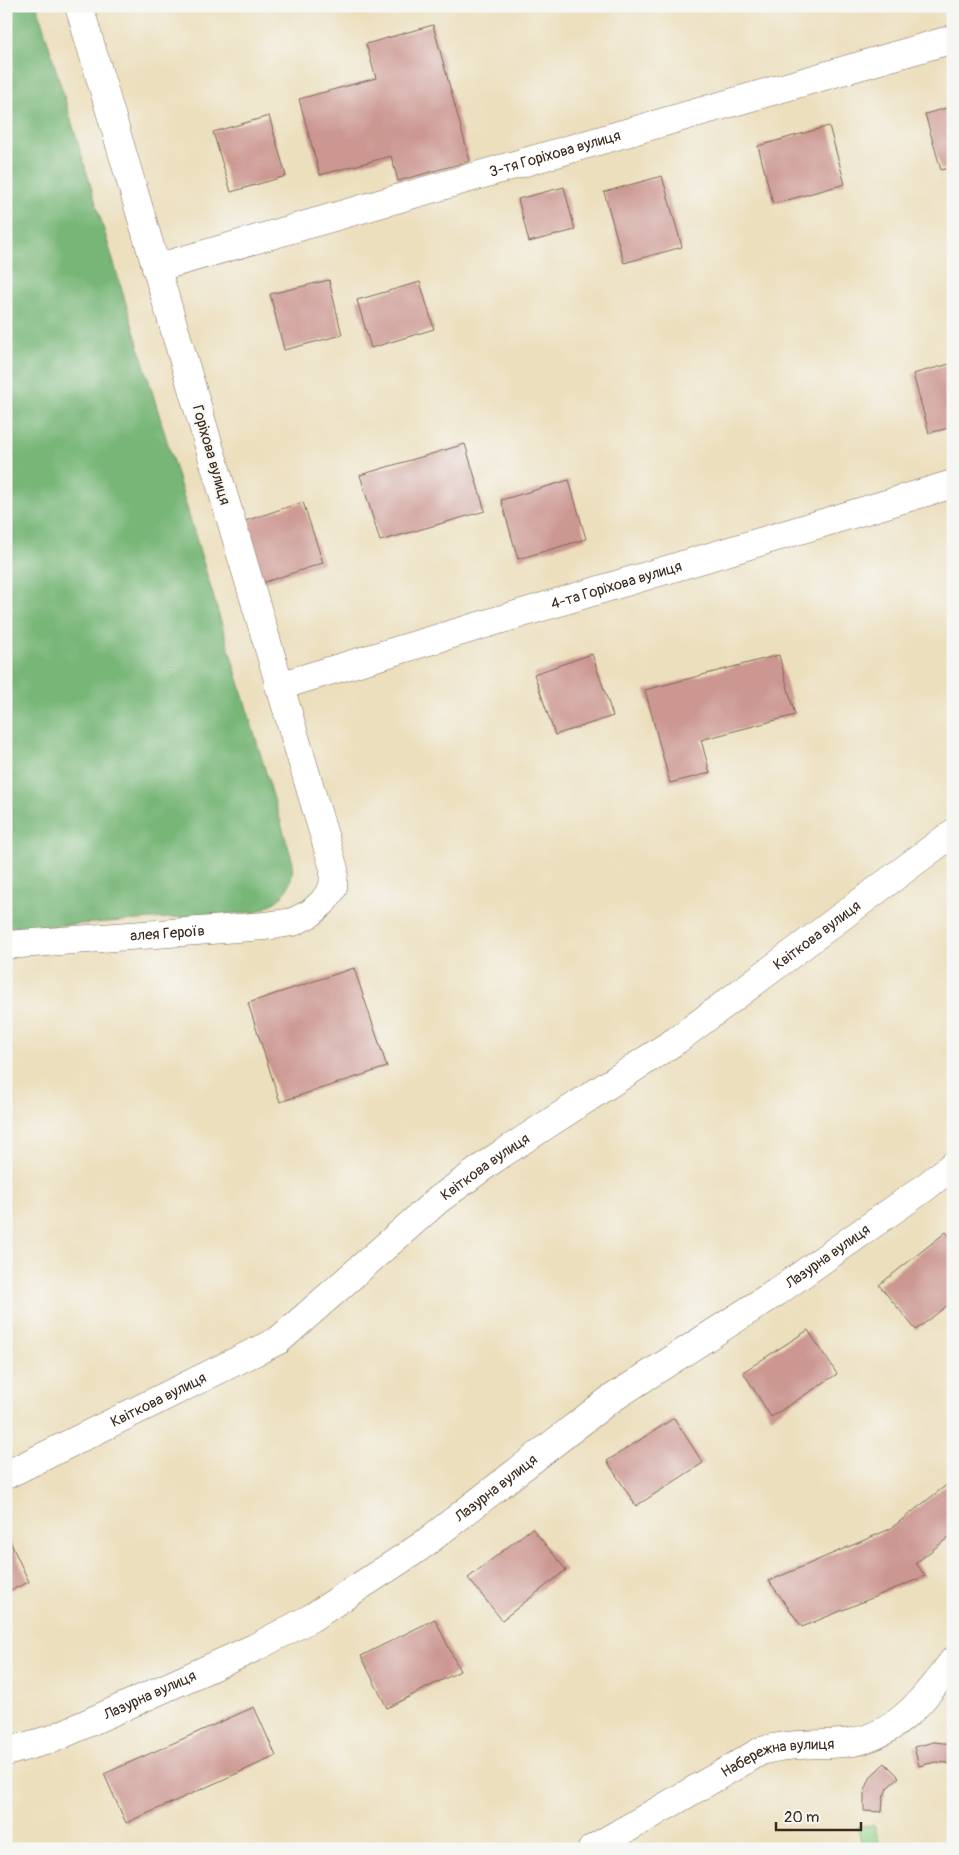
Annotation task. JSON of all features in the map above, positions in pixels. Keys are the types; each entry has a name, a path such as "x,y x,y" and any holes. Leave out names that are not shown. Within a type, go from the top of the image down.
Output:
{"street":[{"name":"Горіхова вулиця","path":"79,6 334,870 332,888 323,902"},
{"name":"3-тя Горіхова вулиця","path":"156,268 953,39"},
{"name":"4-та Горіхова вулиця","path":"279,686 953,484"},
{"name":"Квіткова вулиця","path":"6,1476 279,1340 438,1200 494,1159 677,1040 953,833"},
{"name":"алея Героїв","path":"6,945 264,926 293,922 312,913 323,902"},
{"name":"Лазурна вулиця","path":"6,1752 52,1739 254,1648 311,1618 420,1547 608,1401 777,1292 953,1165"},
{"name":"Набережна вулиця","path":"592,1849 761,1751 778,1746 853,1742 879,1734 900,1721 924,1698 953,1662"}],"green space":[{"path":"6,6 37,6 293,863 288,888 284,894 273,903 256,912 6,929"},
{"path":"874,1825 881,1849 863,1849 858,1826"}],"building":[{"path":"433,25 470,161 398,181 391,156 320,175 299,99 376,78 366,44"},
{"path":"953,106 953,167 941,170 925,114"},
{"path":"269,116 286,176 231,192 213,132"},
{"path":"829,126 845,184 773,204 758,146"},
{"path":"662,176 682,247 624,263 604,192"},
{"path":"564,187 575,230 529,242 518,199"},
{"path":"329,280 342,335 284,350 270,294"},
{"path":"420,282 434,329 371,348 357,300"},
{"path":"953,363 953,427 929,433 913,374"},
{"path":"465,444 485,511 380,541 360,475"},
{"path":"569,480 586,539 518,559 501,500"},
{"path":"303,502 323,563 262,583 242,522"},
{"path":"592,654 613,716 555,735 534,674"},
{"path":"779,655 795,715 701,740 710,773 670,783 645,690"},
{"path":"354,968 387,1067 280,1102 248,1003"},
{"path":"946,1232 953,1241 953,1301 916,1330 879,1285"},
{"path":"808,1330 837,1374 771,1417 743,1372"},
{"path":"674,1418 703,1463 636,1506 607,1461"},
{"path":"953,1480 953,1534 916,1563 925,1576 802,1627 769,1581 890,1529"},
{"path":"532,1528 566,1570 502,1620 468,1578"},
{"path":"6,1533 29,1582 6,1592"},
{"path":"435,1619 460,1671 387,1708 361,1656"},
{"path":"254,1707 276,1756 126,1823 104,1774"},
{"path":"934,1742 953,1744 953,1766 947,1763 935,1762 919,1766 914,1747"},
{"path":"885,1763 899,1777 887,1788 883,1799 882,1812 864,1811 864,1793 871,1776"}]}
